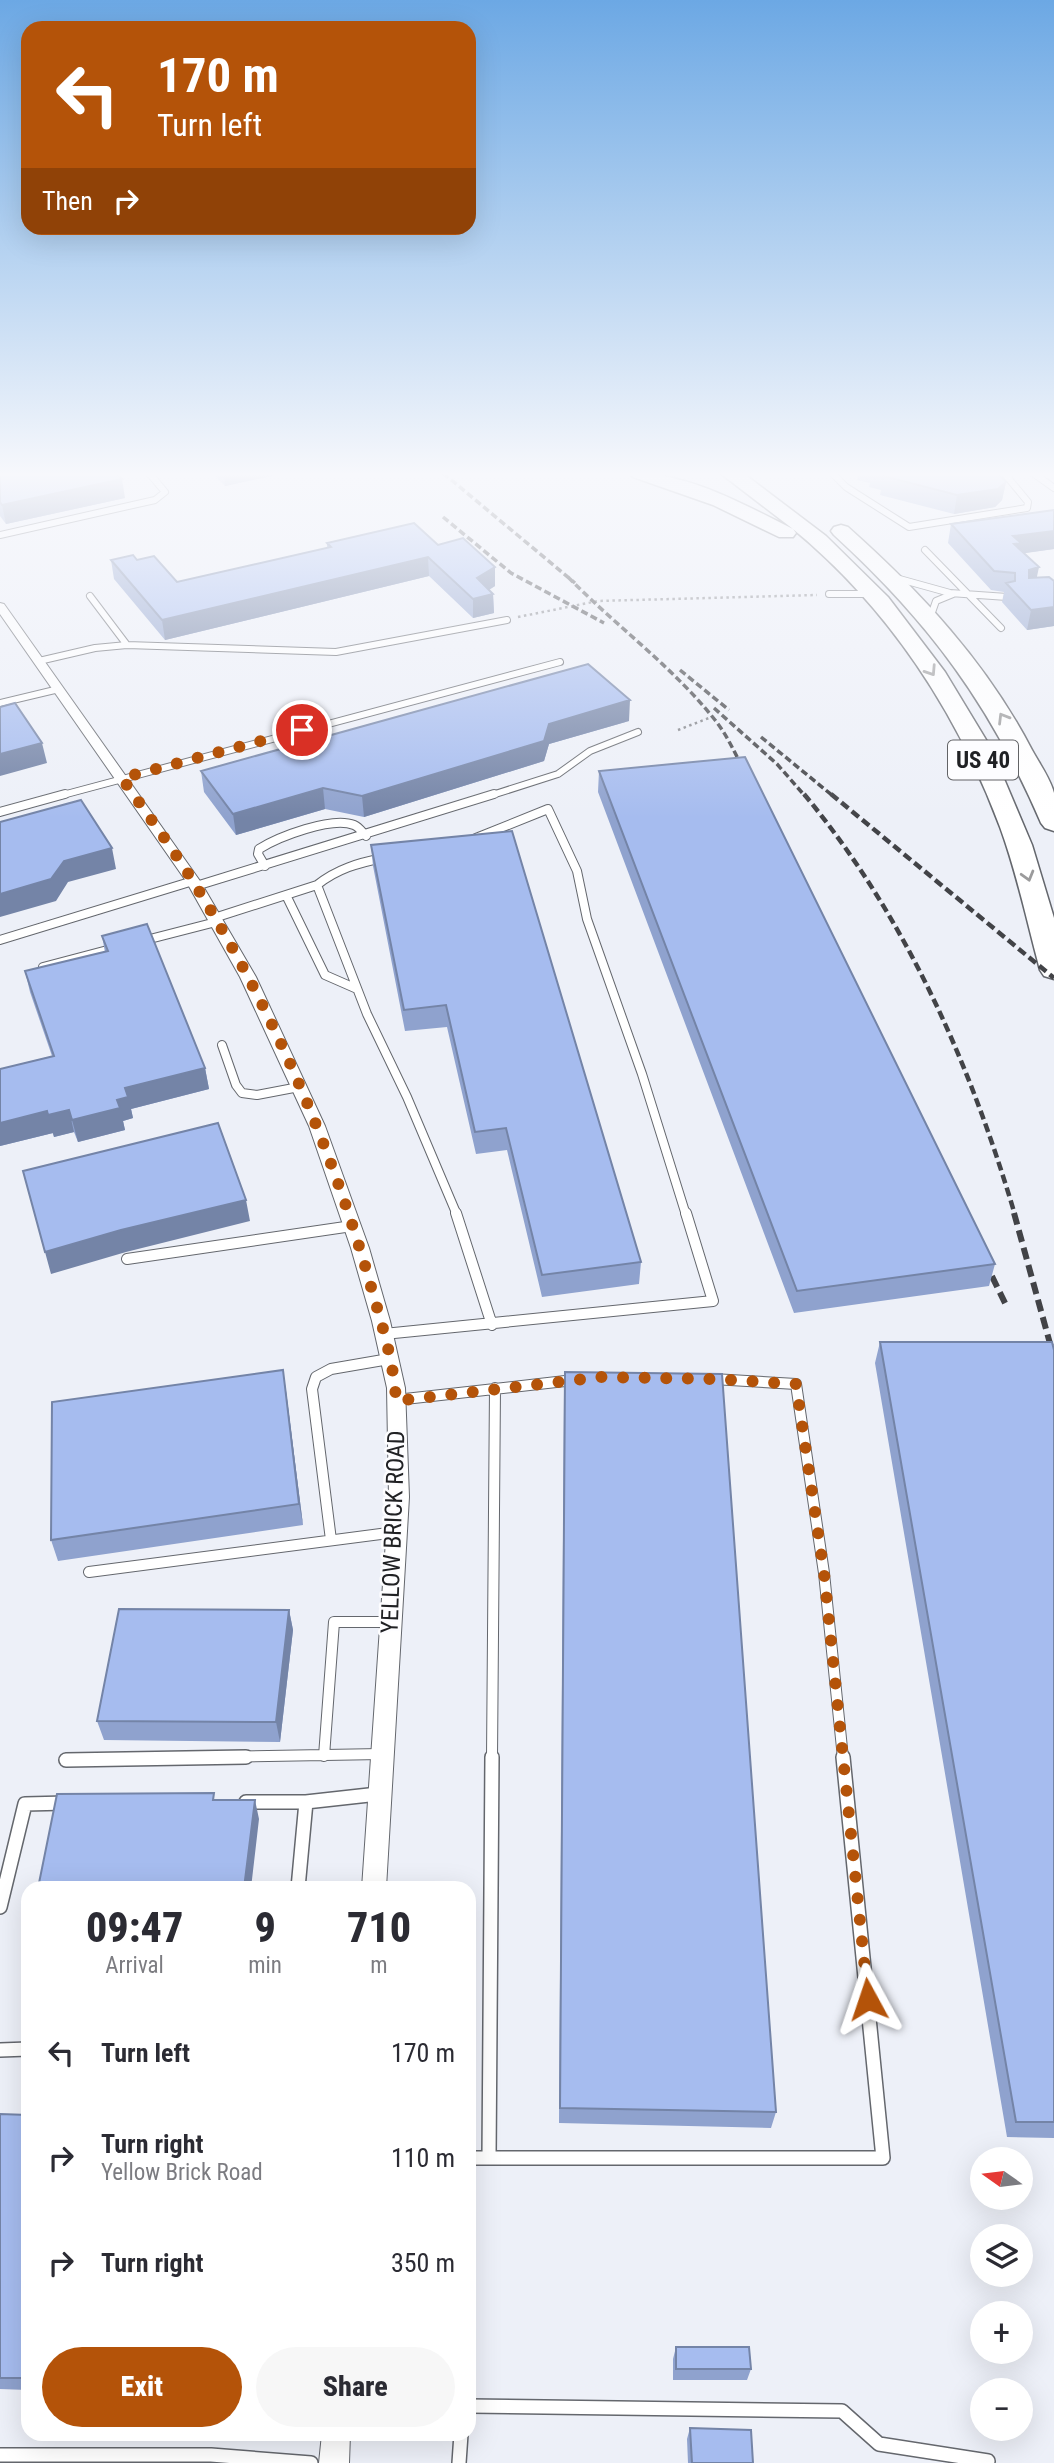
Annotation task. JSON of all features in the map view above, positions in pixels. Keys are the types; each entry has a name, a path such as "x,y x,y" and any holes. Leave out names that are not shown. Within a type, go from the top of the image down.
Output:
{"highway":[{"path":"863,588 875,596 909,594"},
{"name":"US 40","path":"867,588 923,660 975,744 1013,827 1054,970"},
{"name":"US 40","path":"903,588 968,665 996,706 1035,777 1054,823"}],"street":[{"name":"YELLOW BRICK ROAD","path":"0,606 194,884 248,977 317,1126 352,1226 383,1334 396,1401 399,1497 374,1881"},
{"path":"334,2463 336,2441"}],"lane":[{"path":"923,588 987,598 1007,597"},
{"path":"959,588 1001,628"},
{"path":"930,618 936,601 964,593"},
{"path":"829,594 875,596"},
{"path":"90,596 127,645"},
{"path":"39,661 95,648 127,645 336,652 507,620"},
{"path":"0,812 560,662"},
{"path":"0,703 59,689"},
{"path":"0,940 366,836 558,774 590,751 638,732"},
{"path":"383,1334 713,1301 642,1074 587,919 577,871 548,809 464,841"},
{"path":"265,866 258,854 259,849 296,834 344,822 356,825 366,836"},
{"path":"136,943 215,920 317,885 331,874 356,863 393,856"},
{"path":"317,885 357,989 458,1219 492,1325"},
{"path":"286,895 325,975 357,989"},
{"path":"42,967 122,946"},
{"path":"222,1045 236,1085 242,1093 257,1096 299,1087"},
{"path":"127,1259 352,1226"},
{"path":"331,1540 312,1390 316,1377 331,1369 389,1360"},
{"path":"396,1401 587,1378"},
{"path":"476,2158 883,2158 824,1573 796,1384 702,1379"},
{"path":"489,2158 495,1388"},
{"path":"89,1572 397,1532"},
{"path":"324,1756 334,1622 391,1622"},
{"path":"66,1760 383,1754"},
{"path":"239,1801 306,1802 380,1794"},
{"path":"299,1881 306,1802"},
{"path":"0,1908 25,1804 79,1803"},
{"path":"0,2050 21,2049"},
{"path":"476,2406 842,2411 879,2444 988,2461"},
{"path":"459,2463 461,2441"},
{"path":"0,2455 211,2455 311,2463"}],"path":[{"path":"507,620 598,601 829,594"},
{"path":"678,730 709,718"}],"building":[{"path":"135,588 297,588 162,620"},
{"path":"461,588 487,588 493,594 473,599"},
{"path":"1011,588 1054,588 1054,607 1031,610"},
{"path":"588,664 630,700 549,724 544,741 362,796 323,788 233,814 201,771"},
{"path":"15,703 42,743 0,754 0,707"},
{"path":"745,757 995,1264 797,1291 599,771"},
{"path":"81,800 112,848 64,861 51,879 0,894 0,822"},
{"path":"512,831 641,1262 542,1275 506,1128 475,1132 446,1005 404,1010 371,845"},
{"path":"147,924 205,1068 125,1088 128,1097 117,1100 120,1108 72,1120 69,1110 48,1115 47,1111 0,1123 0,1069 54,1056 25,971 108,951 102,936"},
{"path":"218,1123 246,1200 121,1230 45,1252 23,1171"},
{"path":"880,1342 1052,1342 1054,1350 1054,2122 1016,2122"},
{"path":"283,1370 299,1504 51,1540 52,1402"},
{"path":"565,1372 722,1374 776,2112 560,2108"},
{"path":"119,1609 289,1610 276,1722 97,1721"},
{"path":"214,1793 213,1800 255,1800 245,1881 39,1881 57,1794"},
{"path":"0,2114 21,2115 21,2378 0,2378"},
{"path":"676,2347 749,2347 751,2369 676,2369"},
{"path":"690,2428 751,2430 753,2463 692,2463"}],"railway":[{"path":"539,588 604,623"},
{"path":"580,588 698,700 724,733 747,776"},
{"path":"680,670 729,710"},
{"path":"714,708 777,764 805,796"},
{"path":"761,737 833,796"},
{"path":"804,794 841,841 874,890 931,994 977,1102 1015,1215"},
{"path":"831,794 1054,978"},
{"path":"1014,1213 1054,1358"},
{"path":"984,1260 1006,1305"}],"route":[{"path":"302,730 122,778 193,881 248,977 317,1126 360,1248 381,1321 396,1388 396,1401 601,1377 796,1384 824,1573 868,1999"}]}
